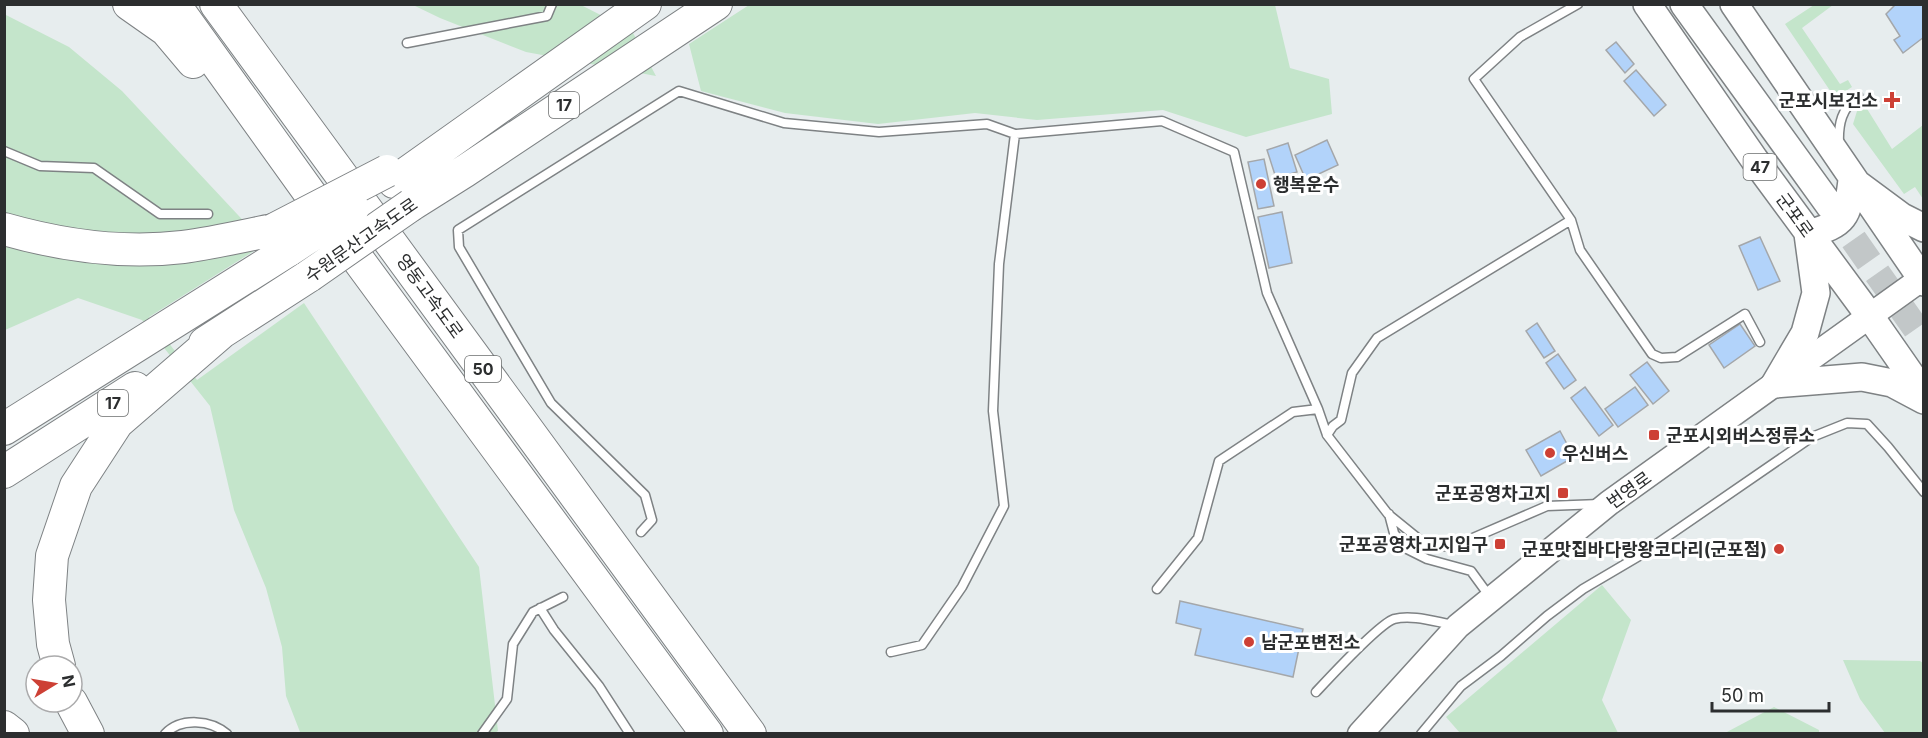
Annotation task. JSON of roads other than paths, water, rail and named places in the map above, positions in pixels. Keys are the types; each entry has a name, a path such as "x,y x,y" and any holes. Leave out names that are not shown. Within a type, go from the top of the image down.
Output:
{"highway":[{"path":"129,4 165,30 326,216"},
{"name":"영동고속도로","path":"174,4 326,216 707,734"},
{"name":"영동고속도로","path":"216,4 750,734"},
{"name":"수원문산고속도로","path":"4,472 309,276 397,186 463,134 645,4"},
{"name":"수원문산고속도로","path":"4,429 281,240 397,186 465,171 716,4"},
{"path":"4,229 44,239 133,249 281,240"},
{"path":"56,654 49,600 52,556 76,486 117,423 221,333"},
{"path":"77,714 88,734"},
{"path":"4,727 13,734"}],"main road":[{"name":"군포로","path":"1684,4 1923,279"},
{"name":"군포로","path":"1705,4 1841,185"},
{"name":"군포로","path":"1734,4 1799,98 1841,185"},
{"name":"군포로","path":"1648,9 1923,393"},
{"path":"1841,185 1923,228"},
{"path":"1775,384 1805,333 1816,293 1808,234 1831,228 1842,219 1850,202 1841,185"},
{"path":"1775,384 1863,377 1892,383 1923,400"}],"street":[{"name":"번영로","path":"1360,734 1458,626 1491,598 1609,503 1869,315 1923,279"}],"lane":[{"path":"407,43 547,16 552,4"},
{"path":"1578,4 1520,37 1474,79 1571,220 1580,250 1652,354 1660,358 1677,357 1745,314 1760,342"},
{"path":"641,532 652,520 645,495 551,403 459,247 458,230 679,91 784,123 879,132 987,124 1015,134 1162,121 1233,152 1267,293 1318,409 1327,435 1388,514 1425,544 1452,547 1547,506 1609,503"},
{"path":"1841,185 1839,130 1841,117 1850,102 1858,96"},
{"path":"1799,98 1824,103 1850,102"},
{"path":"891,652 922,645 962,586 1004,506 993,411 999,264 1015,134"},
{"path":"4,151 40,166 94,168 160,214 208,214"},
{"path":"1327,435 1341,420 1352,373 1377,338 1571,220"},
{"path":"1157,589 1198,538 1219,461 1293,412 1318,409"},
{"path":"1420,734 1461,686 1501,656 1547,616 1583,589 1639,556 1812,437 1847,423 1868,424 1923,492"},
{"path":"1388,514 1394,533 1405,548 1427,559 1471,571 1491,598"},
{"path":"482,734 507,699 513,644 532,612 562,597"},
{"path":"540,608 554,630 599,686 630,734"},
{"path":"1316,692 1367,641 1393,620 1411,618 1458,626"},
{"path":"165,734 169,729 191,721 219,727 227,734"}],"tunnel":[{"path":"1830,206 1924,340"}],"place":[{"name":"군포시보건소","path":"1892,100"},
{"name":"행복운수","path":"1261,184"},
{"name":"군포시외버스정류소","path":"1654,435"},
{"name":"우신버스","path":"1550,453"},
{"name":"군포공영차고지","path":"1563,493"},
{"name":"군포공영차고지입구","path":"1500,544"},
{"name":"군포맛집바다랑왕코다리(군포점)","path":"1779,549"},
{"name":"남군포변전소","path":"1249,642"}]}
